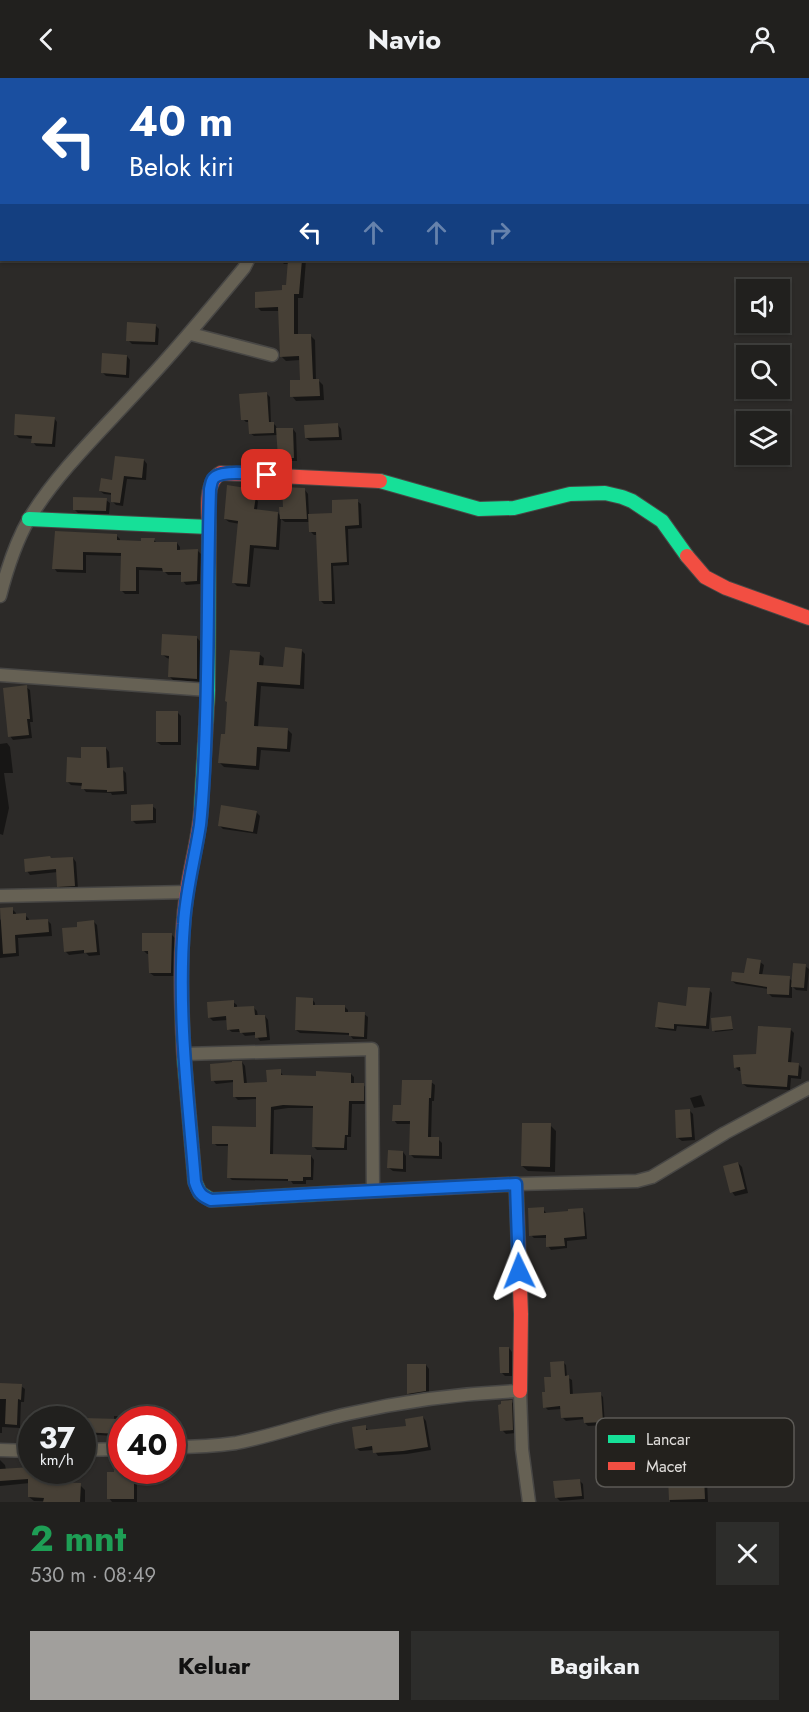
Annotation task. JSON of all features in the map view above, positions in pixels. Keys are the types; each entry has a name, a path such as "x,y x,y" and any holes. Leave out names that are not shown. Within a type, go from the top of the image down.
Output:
{"street":[{"path":"0,596 8,566 29,519 54,485 191,333 248,261"},
{"path":"191,333 272,355"},
{"path":"809,618 726,588 705,577 662,521 632,501 605,493 570,494 514,508 479,509 379,481 218,474 213,479 210,489 208,690 204,773 200,823 187,892 182,963 184,1054 195,1182 202,1196 211,1200 516,1184 637,1181 652,1177 725,1133 809,1088"},
{"path":"29,519 209,527"},
{"path":"0,675 208,690"},
{"path":"0,896 187,892"},
{"path":"184,1054 372,1049 374,1191"},
{"path":"516,1184 521,1314 522,1449 529,1502"},
{"path":"186,1447 238,1442 349,1414 408,1403 520,1391"},
{"path":"0,1450 18,1451"}],"building":[{"path":"288,261 302,261 299,294 294,294 294,334 311,334 313,379 319,379 320,396 290,397 290,380 300,380 299,356 280,357 278,307 255,308 255,292 282,290 282,285 286,285"},
{"path":"127,322 156,324 155,342 126,341"},
{"path":"102,353 127,355 126,375 101,373"},
{"path":"267,392 269,422 274,422 274,433 249,434 248,420 241,420 239,394"},
{"path":"15,414 55,417 52,444 31,443 32,436 14,435"},
{"path":"338,423 339,437 305,438 304,425"},
{"path":"276,428 293,428 294,458 278,458"},
{"path":"115,456 144,459 142,478 124,476 120,503 111,502 111,493 99,491 101,478 112,480"},
{"path":"227,485 246,488 245,495 256,496 254,509 278,512 276,547 250,545 247,584 232,583 238,521 224,519"},
{"path":"282,487 305,488 307,519 280,519 279,507 283,507"},
{"path":"73,497 107,498 106,511 73,510"},
{"path":"358,499 359,525 345,526 347,562 331,563 332,601 319,601 316,532 309,532 308,514 332,513 332,500"},
{"path":"55,531 117,534 117,540 141,541 141,538 155,538 154,542 177,542 177,550 198,549 197,581 181,582 181,572 163,572 162,568 136,567 136,591 120,591 121,553 83,552 83,570 52,569"},
{"path":"162,634 197,636 197,679 168,677 169,656 161,655"},
{"path":"285,647 302,649 300,685 257,682 254,726 288,728 287,749 257,747 256,766 218,763 221,734 225,734 227,702 225,701 230,650 260,652 259,665 283,667"},
{"path":"27,685 29,735 8,737 3,688"},
{"path":"156,711 178,711 178,742 156,742"},
{"path":"81,747 106,747 107,768 123,767 124,791 81,789 82,783 66,782 67,757 81,758"},
{"path":"153,804 153,820 131,821 131,805"},
{"path":"221,805 257,811 253,832 218,826"},
{"path":"50,856 51,858 73,857 75,886 57,887 56,869 25,872 24,859"},
{"path":"13,907 13,914 26,913 26,920 48,919 49,932 15,935 16,953 3,954 0,908"},
{"path":"94,920 97,952 84,953 84,950 64,952 62,928 77,927 77,922"},
{"path":"142,933 172,933 171,973 149,973 148,951 142,951"},
{"path":"747,958 761,960 759,974 790,976 789,995 767,994 767,987 731,981 732,972 744,973"},
{"path":"793,963 806,964 804,988 791,987"},
{"path":"688,987 710,988 706,1026 674,1024 674,1029 655,1027 658,1002 686,1006"},
{"path":"296,997 313,998 313,1005 345,1005 345,1012 365,1012 364,1037 349,1036 349,1033 295,1030"},
{"path":"234,1000 234,1007 254,1006 255,1015 265,1015 267,1037 255,1038 255,1032 240,1033 239,1029 227,1030 226,1016 208,1018 207,1002"},
{"path":"731,1016 733,1029 712,1031 711,1018"},
{"path":"758,1026 791,1028 788,1062 799,1063 798,1076 788,1075 787,1087 742,1084 740,1067 734,1068 733,1055 756,1054"},
{"path":"242,1061 244,1083 267,1082 266,1070 281,1069 281,1075 316,1076 316,1071 351,1073 351,1083 364,1083 364,1101 349,1101 348,1135 345,1135 344,1148 312,1147 313,1106 271,1107 270,1154 311,1155 311,1177 303,1177 303,1181 227,1178 228,1144 212,1144 212,1126 256,1127 256,1097 233,1097 233,1080 211,1081 210,1064"},
{"path":"402,1080 432,1080 428,1137 439,1137 439,1156 409,1155 410,1121 392,1121 393,1105 401,1105"},
{"path":"690,1109 692,1137 676,1138 675,1110"},
{"path":"522,1123 551,1123 550,1167 521,1166"},
{"path":"388,1150 403,1151 403,1169 387,1168"},
{"path":"738,1162 745,1189 730,1193 723,1166"},
{"path":"544,1207 544,1213 583,1208 585,1236 564,1238 565,1246 546,1247 546,1235 529,1236 528,1208"},
{"path":"499,1347 509,1347 509,1373 500,1373"},
{"path":"564,1361 565,1376 569,1375 570,1394 601,1392 603,1418 596,1418 596,1422 584,1423 583,1417 561,1418 560,1406 543,1408 544,1377 551,1377 550,1362"},
{"path":"407,1364 426,1364 426,1391 407,1394"},
{"path":"0,1383 22,1384 21,1400 18,1399 17,1425 5,1424 6,1399 0,1399"},
{"path":"512,1400 513,1430 500,1431 498,1405 501,1401"},
{"path":"423,1416 428,1447 373,1453 372,1446 355,1449 352,1427 366,1425 366,1430 406,1426 405,1419"},
{"path":"96,1418 108,1419 108,1433 96,1433"},
{"path":"18,1468 18,1480 0,1481 0,1469"},
{"path":"107,1472 108,1484 134,1484 134,1499 107,1499"},
{"path":"580,1479 582,1496 555,1498 553,1481"},
{"path":"28,1484 81,1484 80,1502 43,1502 44,1498 28,1497"},
{"path":"668,1487 704,1487 705,1499 669,1500"}],"traffic: fast":[{"path":"380,481 479,509 514,508 570,494 605,493 622,497 662,521 687,556"},
{"path":"29,519 209,527 208,690 201,810"},
{"path":"184,1057 195,1182 200,1193 211,1200 335,1193"}],"traffic: jam":[{"path":"209,527 210,490 212,483 221,473 380,481"},
{"path":"687,556 705,577 726,588 809,618"},
{"path":"184,1057 183,933 187,892 201,810"},
{"path":"335,1193 516,1184 521,1314 520,1391"}],"route":[{"path":"267,475 218,474 213,479 210,489 208,690 204,773 200,823 187,892 182,963 184,1054 195,1182 202,1196 211,1200 516,1184 519,1271"}]}
